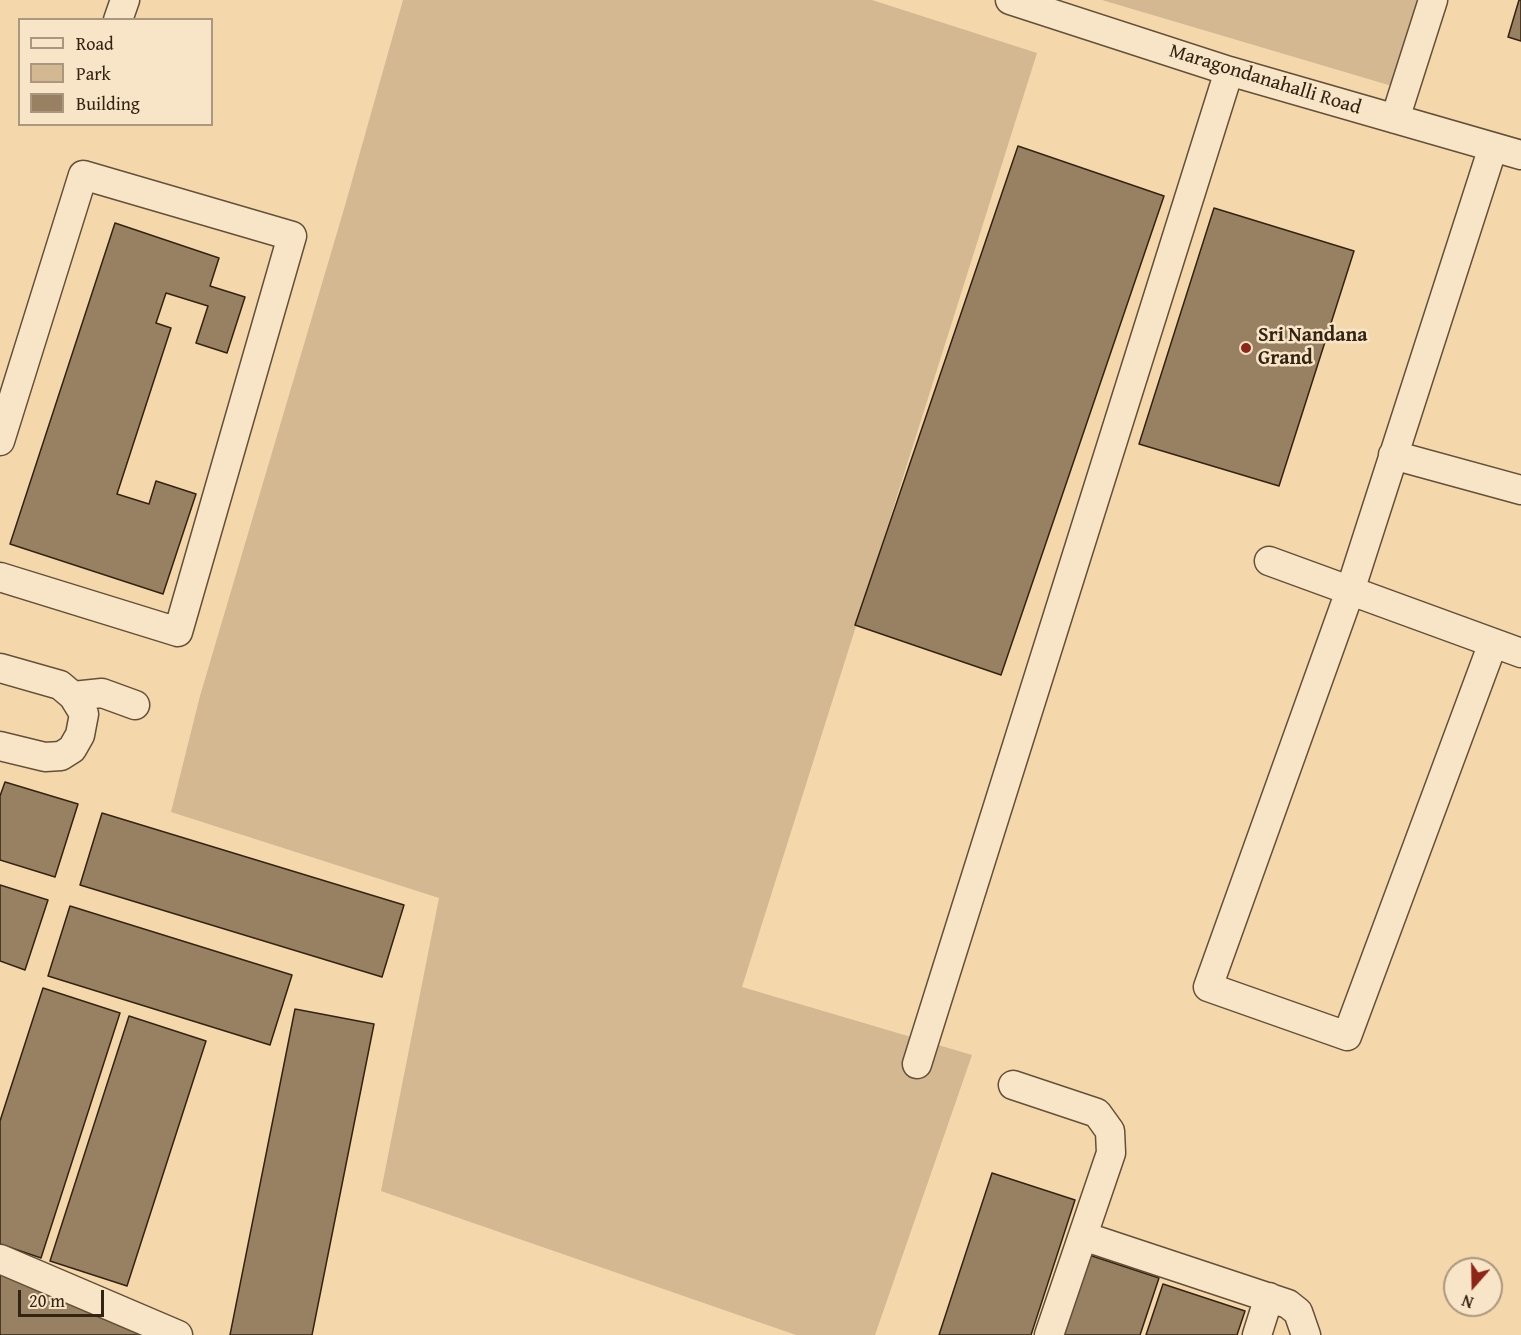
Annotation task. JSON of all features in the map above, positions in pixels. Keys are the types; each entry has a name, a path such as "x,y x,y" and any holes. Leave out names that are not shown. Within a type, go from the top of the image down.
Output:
{"street":[{"path":"119,18 125,0"},
{"name":"Maragondanahalli Road","path":"1010,0 1229,71 1521,155"},
{"path":"1395,119 1433,0"},
{"path":"917,1064 1229,71"},
{"path":"1493,147 1350,591 1208,987 1347,1036 1494,643"},
{"path":"0,441 83,175 292,236 178,632 0,577"},
{"path":"1393,455 1521,490"},
{"path":"1269,561 1521,653"},
{"path":"0,668 60,685 73,696 84,714 80,735 72,749 61,756 45,757 0,746"},
{"path":"73,696 102,693 135,705"},
{"path":"1013,1085 1097,1113 1110,1131 1111,1152 1049,1335"},
{"path":"1083,1236 1288,1304 1298,1312 1306,1335"},
{"path":"0,1259 177,1335"},
{"path":"1257,1335 1269,1297"}],"green space":[{"path":"403,0 872,0 1037,53 742,987 972,1055 875,1335 796,1335 381,1191 439,898 171,812 200,696 344,209"},
{"path":"1102,0 1419,0 1392,86"}],"building":[{"path":"1519,0 1521,0 1521,41 1508,37"},
{"path":"1018,146 1164,196 1001,675 855,625"},
{"name":"Sri Nandana Grand","path":"1214,208 1354,251 1279,486 1139,444"},
{"path":"115,223 219,258 210,286 245,297 227,353 196,343 208,306 166,293 156,323 171,328 117,494 149,504 156,481 196,494 163,594 10,544"},
{"path":"5,782 78,804 55,877 0,860 0,796"},
{"path":"102,813 404,905 382,977 80,885"},
{"path":"0,885 48,900 25,970 0,961"},
{"path":"70,906 292,975 270,1045 48,976"},
{"path":"43,988 120,1013 41,1258 0,1244 0,1121"},
{"path":"295,1009 374,1024 312,1335 230,1335"},
{"path":"129,1016 206,1041 127,1286 50,1261"},
{"path":"992,1173 1075,1200 1031,1335 939,1335"},
{"path":"1086,1254 1159,1278 1140,1335 1059,1335"},
{"path":"0,1271 147,1335 0,1335"},
{"path":"1163,1284 1245,1311 1237,1335 1146,1335"}],"place":[{"name":"Sri Nandana Grand","path":"1246,348"}]}
